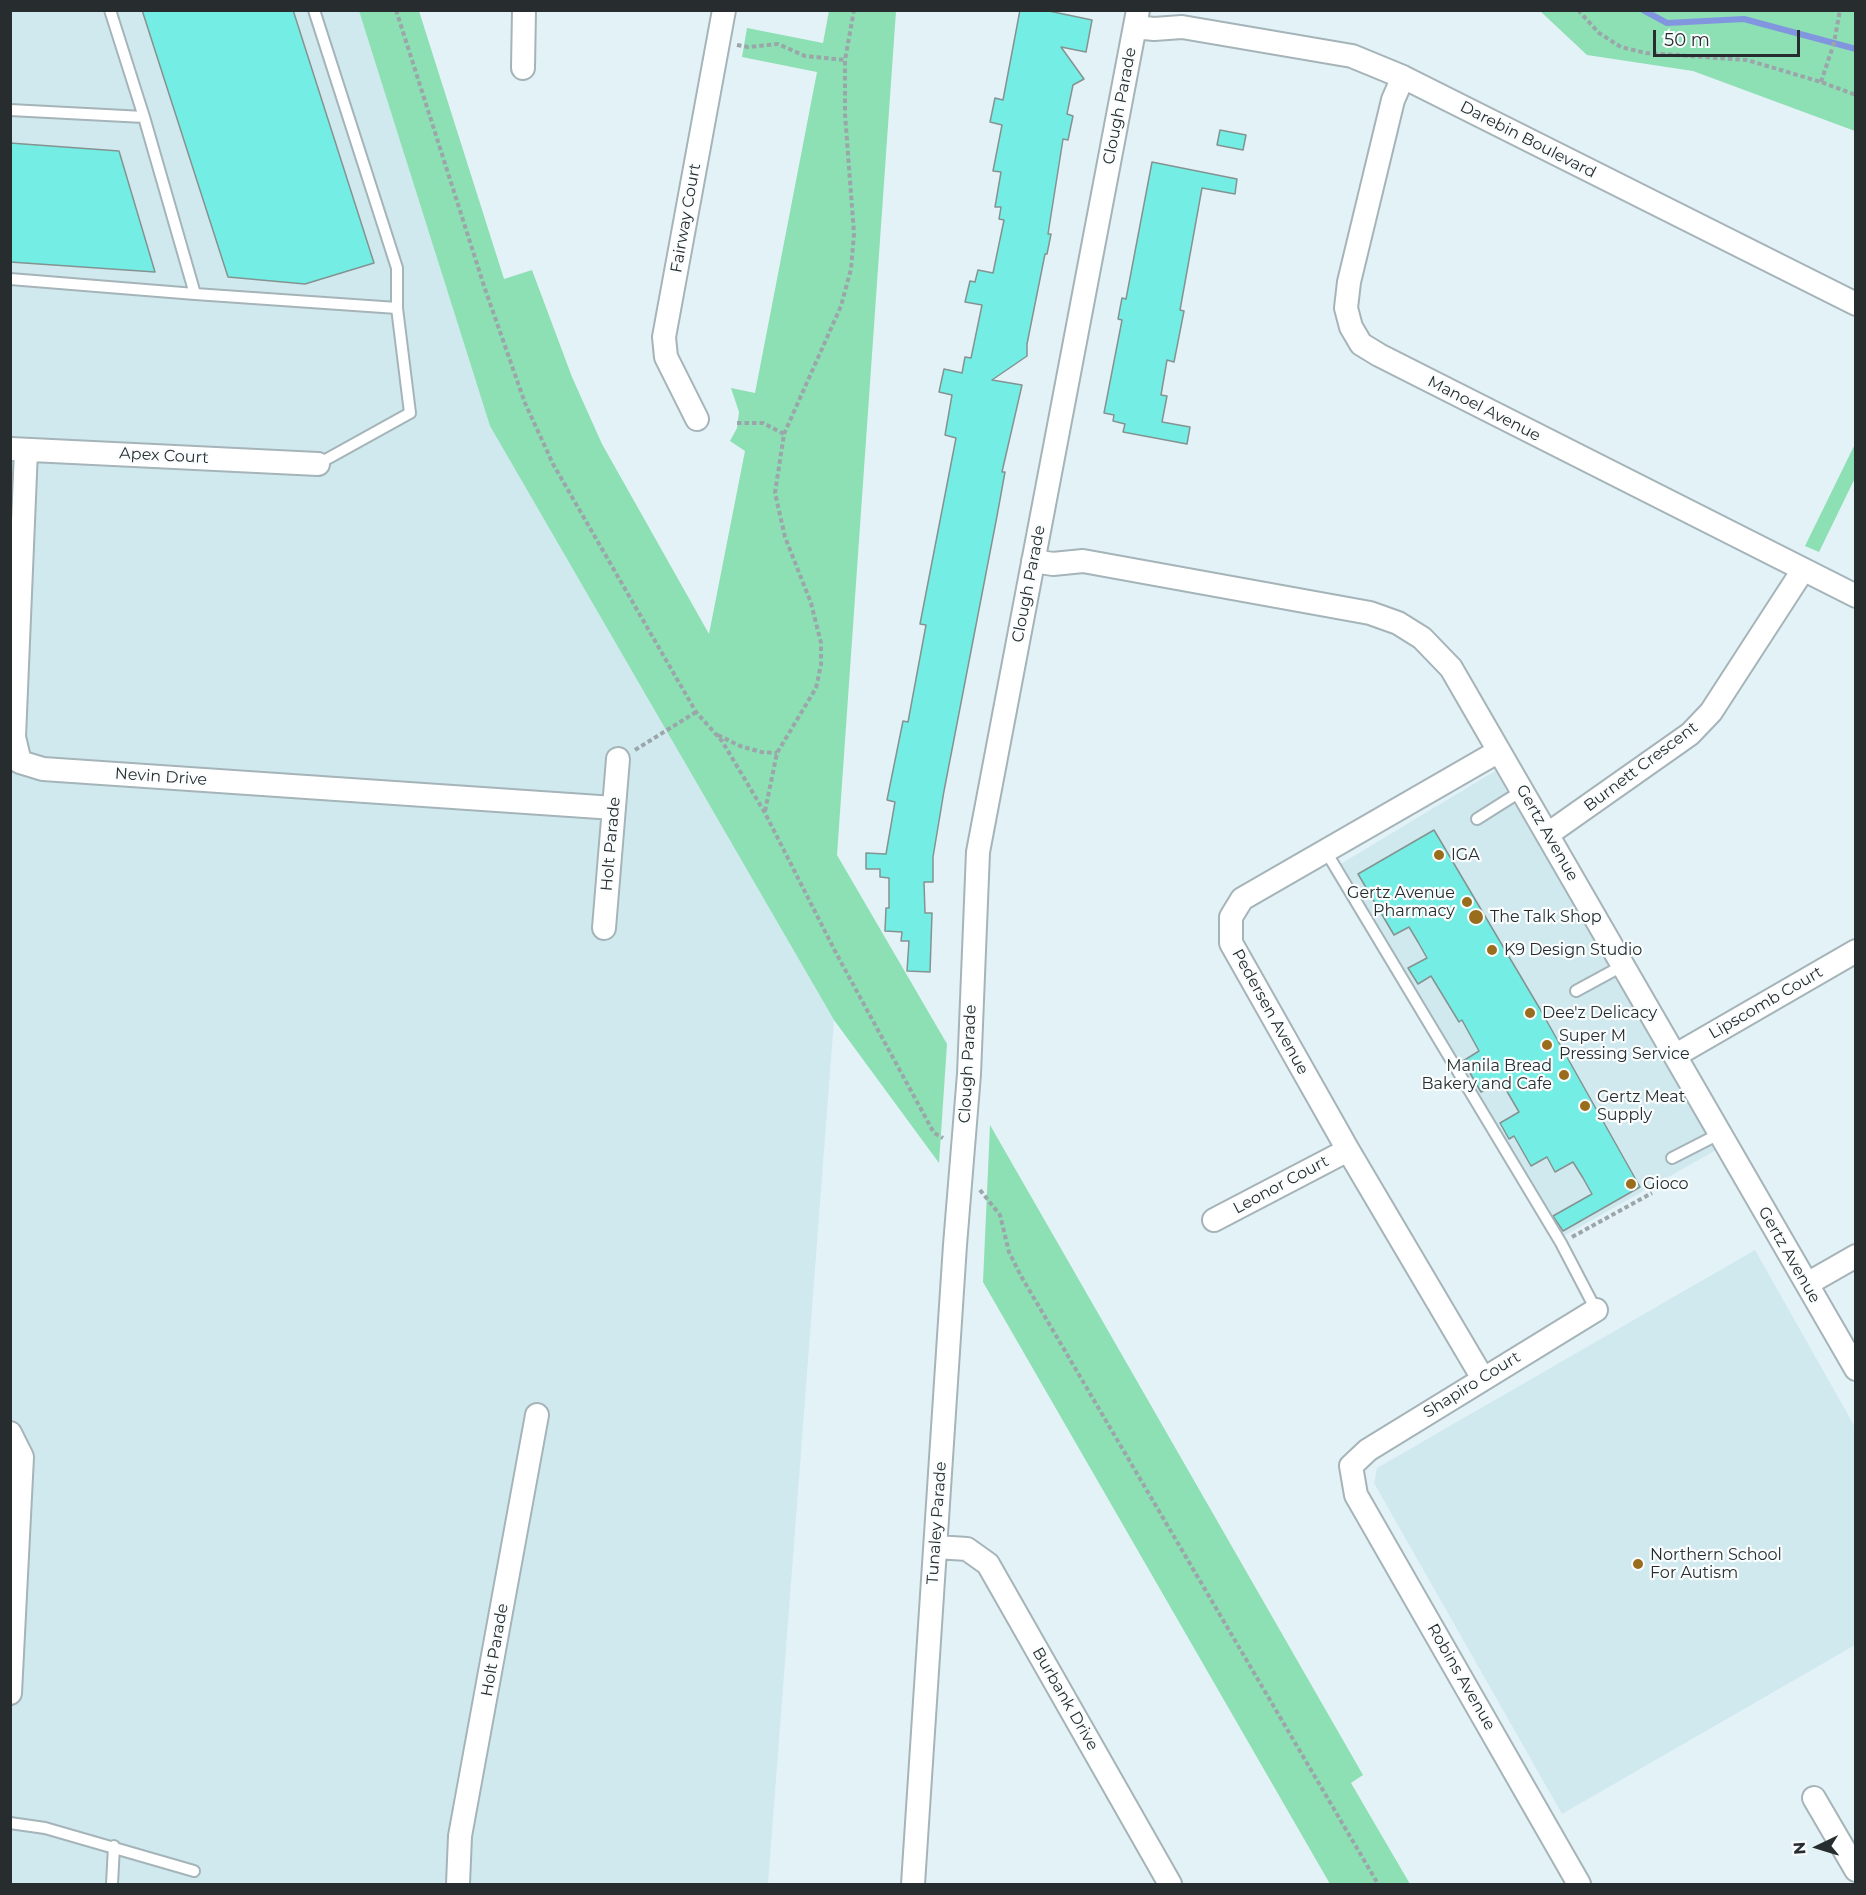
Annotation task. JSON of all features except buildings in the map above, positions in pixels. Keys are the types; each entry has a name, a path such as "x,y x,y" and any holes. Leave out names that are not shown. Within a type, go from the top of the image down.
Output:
{"street":[{"path":"523,68 524,10"},
{"name":"Fairway Court","path":"697,419 666,357 664,337 724,10"},
{"name":"Darebin Boulevard","path":"1138,16 1154,29 1182,27 1352,56 1403,77 1856,304"},
{"name":"Clough Parade","path":"962,1162 970,1061 978,852 1138,16"},
{"name":"Manoel Avenue","path":"1403,77 1393,100 1348,282 1346,309 1351,327 1361,344 1378,356 1856,596"},
{"name":"Apex Court","path":"18,449 318,464"},
{"name":"Nevin Drive","path":"18,449 14,737 20,762 43,769 614,808"},
{"name":"Gertz Avenue","path":"1035,552 1053,564 1083,561 1370,613 1398,623 1422,638 1452,668 1856,1369"},
{"name":"Burnett Crescent","path":"1548,834 1690,734 1711,712 1803,570"},
{"name":"Pedersen Avenue","path":"1482,1377 1348,1150 1231,943 1231,917 1242,899 1499,751"},
{"name":"Holt Parade","path":"604,928 618,759"},
{"name":"Lipscomb Court","path":"1676,1055 1856,951"},
{"name":"Leonor Court","path":"1214,1220 1348,1150"},
{"name":"Tunaley Parade","path":"913,1884 962,1162"},
{"path":"1807,1284 1856,1256"},
{"name":"Shapiro Court","path":"1351,1466 1368,1450 1482,1377 1596,1310"},
{"name":"Holt Parade","path":"458,1884 460,1836 537,1415"},
{"path":"10,1432 22,1457 10,1693"},
{"name":"Robins Avenue","path":"1351,1466 1356,1495 1580,1884"},
{"name":"Burbank Drive","path":"936,1547 968,1550 988,1564 1170,1884"},
{"path":"1814,1798 1856,1870"}],"lane":[{"path":"110,10 144,117 195,294"},
{"path":"314,10 398,268 397,308 410,413 318,464"},
{"path":"10,110 144,117"},
{"path":"10,279 397,308"},
{"path":"1477,819 1523,790"},
{"path":"1325,850 1561,1243 1596,1310"},
{"path":"1576,991 1622,966"},
{"path":"1672,1158 1719,1134"},
{"path":"10,1823 45,1828 114,1846 194,1871"},
{"path":"112,1884 114,1846"}],"path":[{"path":"396,10 485,289 525,403 553,464 696,712 715,733 765,813 836,953 934,1133 950,1142 1000,1215 1009,1252 1021,1276 1378,1884"},
{"path":"765,813 777,753 816,688 821,665 821,643 813,613 785,537 775,493 784,434 841,306 851,269 854,234 844,114 845,60 854,10"},
{"path":"1578,10 1599,33 1621,47 1646,53 1747,60 1856,95"},
{"path":"1821,82 1834,42 1840,10"},
{"path":"719,40 748,47 778,44 805,57 845,60"},
{"path":"737,423 763,423 784,434"},
{"path":"618,759 696,712"},
{"path":"715,733 740,746 761,752 777,753"},
{"path":"1561,1243 1652,1193"}],"shaded area":[{"path":"11,11 359,11 490,426 834,1020 768,1884 11,1884"},
{"path":"1495,771 1718,1149 1553,1242 1329,871"},
{"name":"Northern School For Autism","path":"1755,1250 1855,1427 1855,1645 1562,1814 1374,1483 1377,1468"}],"green space":[{"path":"359,11 419,11 504,279 532,270 572,377 602,444 709,634 745,451 730,441 737,428 739,412 731,388 755,393 817,72 742,57 747,28 823,43 829,11 896,11 837,855 947,1044 939,1163 834,1020 490,426"},
{"path":"1540,11 1855,11 1855,131 1693,71 1587,55"},
{"path":"1855,444 1855,478 1819,552 1805,546"},
{"path":"990,1125 1363,1775 1351,1783 1410,1884 1330,1884 983,1282"}],"waterway":[{"path":"1643,10 1667,23 1744,19 1856,49"}],"place":[{"name":"IGA","path":"1439,855"},
{"name":"Gertz Avenue Pharmacy","path":"1467,902"},
{"name":"The Talk Shop","path":"1476,917"},
{"name":"K9 Design Studio","path":"1492,950"},
{"name":"Dee'z Delicacy","path":"1530,1013"},
{"name":"Super M Pressing Service","path":"1547,1045"},
{"name":"Manila Bread Bakery and Cafe","path":"1564,1075"},
{"name":"Gertz Meat Supply","path":"1585,1106"},
{"name":"Gioco","path":"1631,1184"},
{"name":"Northern School For Autism","path":"1638,1564"}]}
